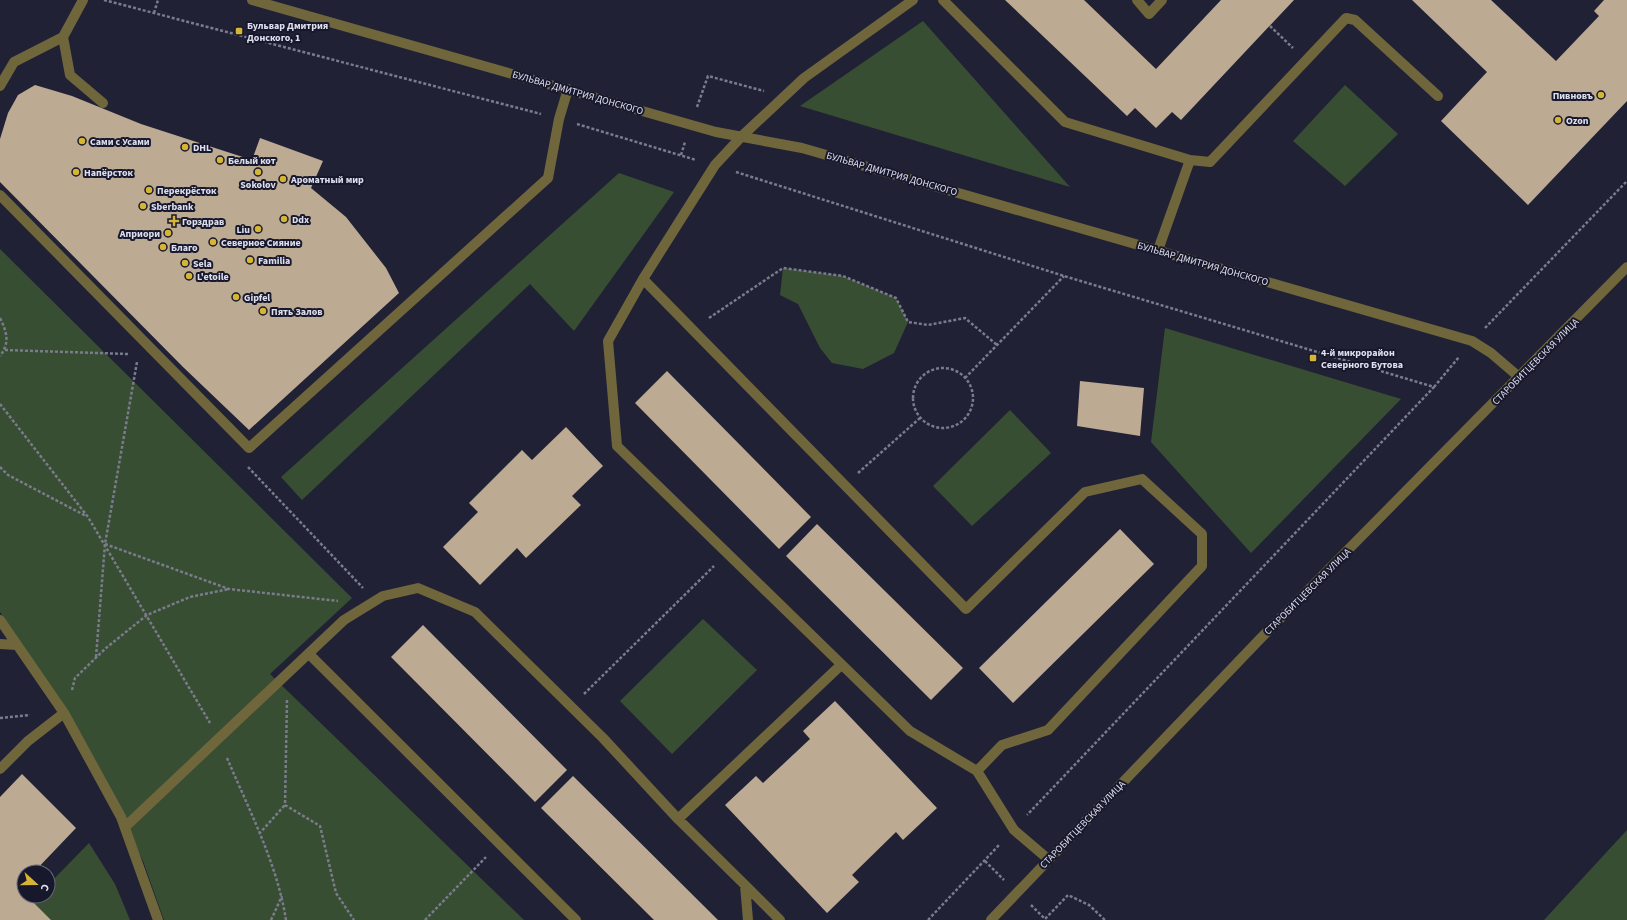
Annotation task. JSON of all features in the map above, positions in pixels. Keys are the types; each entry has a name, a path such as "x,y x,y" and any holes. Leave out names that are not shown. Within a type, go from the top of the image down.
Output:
{"street":[{"path":"0,86 14,62 63,37 83,0"},
{"name":"БУЛЬВАР ДМИТРИЯ ДОНСКОГО","path":"252,0 264,2 691,125 802,148 1472,341 1491,353 1519,376"},
{"path":"913,0 804,78 742,136 715,165 643,279 608,341 618,446 910,731 977,771 1014,830 1048,859"},
{"path":"943,0 1065,122 1190,160 1210,162 1346,18 1355,20 1438,96"},
{"path":"1137,0 1149,14 1162,0"},
{"path":"63,37 70,75 103,103"},
{"path":"0,195 249,448 548,178 559,119 568,89"},
{"path":"1158,250 1190,160"},
{"name":"СТАРОБИТЦЕВСКАЯ УЛИЦА","path":"991,920 1260,639 1627,267"},
{"path":"643,279 966,609 1085,492 1142,479 1202,534 1202,566 1048,730 1002,745 977,771"},
{"path":"125,827 344,620 383,596 418,588 475,612 570,708 603,738 678,819 780,920"},
{"path":"0,620 64,713 121,817 158,920"},
{"path":"0,644 18,645"},
{"path":"308,654 576,920"},
{"path":"678,819 841,665"},
{"path":"0,769 28,741 64,713"},
{"path":"745,885 748,920"}],"path":[{"path":"104,0 559,119 715,165 1064,276 1434,387"},
{"path":"154,13 158,0"},
{"path":"1270,26 1306,60"},
{"path":"681,155 708,76 784,96"},
{"path":"928,920 1434,387 1472,341 1627,181"},
{"path":"693,329 782,268 843,276 896,298 908,322 928,325 964,318 997,345"},
{"path":"965,378 1064,276"},
{"path":"0,318 7,332 5,350 0,356"},
{"path":"5,350 131,354"},
{"path":"96,657 105,544 138,362"},
{"path":"938,368 948,368 958,372 965,378 972,392 972,402 969,412 965,418 956,424 944,428 928,424 920,418 913,401 913,394 917,384 923,376 938,368"},
{"path":"0,404 88,517 219,738 260,834 282,895 286,920"},
{"path":"845,484 920,418"},
{"path":"244,464 364,588"},
{"path":"0,467 8,475 88,517"},
{"path":"105,544 229,589 343,602"},
{"path":"570,708 728,552"},
{"path":"64,713 75,678 106,648 147,615 190,598 229,589"},
{"path":"260,834 285,805 288,674"},
{"path":"285,805 320,826 336,893 354,920"},
{"path":"425,920 499,844"},
{"path":"984,860 1045,919 1068,895 1089,905 1105,920"},
{"path":"270,920 282,895"}],"green space":[{"path":"923,21 1070,187 800,106"},
{"path":"1345,85 1398,134 1345,186 1293,141"},
{"path":"619,173 674,192 574,331 530,284 302,500 281,477"},
{"path":"0,249 352,598 270,674 524,920 164,920 143,861 73,720 0,612"},
{"path":"783,268 843,276 896,298 908,322 894,353 863,369 832,363 820,348 798,304 780,295"},
{"path":"1165,328 1401,399 1251,553 1151,442"},
{"path":"1010,410 1051,453 972,526 933,486"},
{"path":"703,619 757,670 672,754 620,701"},
{"path":"1627,830 1627,920 1544,920"},
{"path":"89,843 115,884 130,920 51,920 35,904 56,904 56,877"}],"building":[{"path":"1005,0 1084,0 1156,69 1221,0 1294,0 1181,120 1172,112 1156,128 1135,108 1127,116"},
{"path":"1412,0 1491,0 1556,61 1599,16 1594,11 1604,0 1627,0 1627,101 1528,205 1441,121 1487,72"},
{"name":"Северное Сияние","path":"35,85 72,96 141,124 252,160 260,138 323,161 311,188 346,217 386,268 399,293 249,430 183,367 0,182 0,139 8,113 18,95"},
{"path":"667,371 811,517 779,549 635,403"},
{"path":"1080,381 1144,388 1140,436 1077,426"},
{"path":"566,427 603,466 572,496 581,505 526,558 517,548 480,585 443,547 478,512 469,503 522,450 532,460"},
{"path":"817,524 963,668 931,700 786,556"},
{"path":"1120,529 1154,564 1013,703 979,668"},
{"path":"423,625 567,770 535,802 391,657"},
{"path":"835,701 937,808 903,840 896,832 852,875 859,882 827,913 725,805 756,776 763,783 810,739 803,731"},
{"path":"22,774 76,828 42,864 16,864 16,904 35,904 51,920 0,920 0,797"},
{"path":"573,776 718,920 654,920 541,808"}],"place":[{"name":"Бульвар Дмитрия Донского, 1","path":"239,31"},
{"name":"Пивновъ","path":"1601,95"},
{"name":"Ozon","path":"1558,120"},
{"name":"Сами с Усами","path":"82,141"},
{"name":"DHL","path":"185,147"},
{"name":"Белый кот","path":"220,160"},
{"name":"Напёрсток","path":"76,172"},
{"name":"Sokolov","path":"258,172"},
{"name":"Ароматный мир","path":"283,179"},
{"name":"Перекрёсток","path":"149,190"},
{"name":"Sberbank","path":"143,206"},
{"name":"Ddx","path":"284,219"},
{"name":"Горздрав","path":"174,221"},
{"name":"Liu","path":"258,229"},
{"name":"Априори","path":"168,233"},
{"name":"Северное Сияние","path":"213,242"},
{"name":"Благо","path":"163,247"},
{"name":"Familia","path":"250,260"},
{"name":"Sela","path":"185,263"},
{"name":"L'etoile","path":"189,276"},
{"name":"Gipfel","path":"236,297"},
{"name":"Пять Залов","path":"263,311"},
{"name":"4-й микрорайон Северного Бутова","path":"1313,358"}]}
